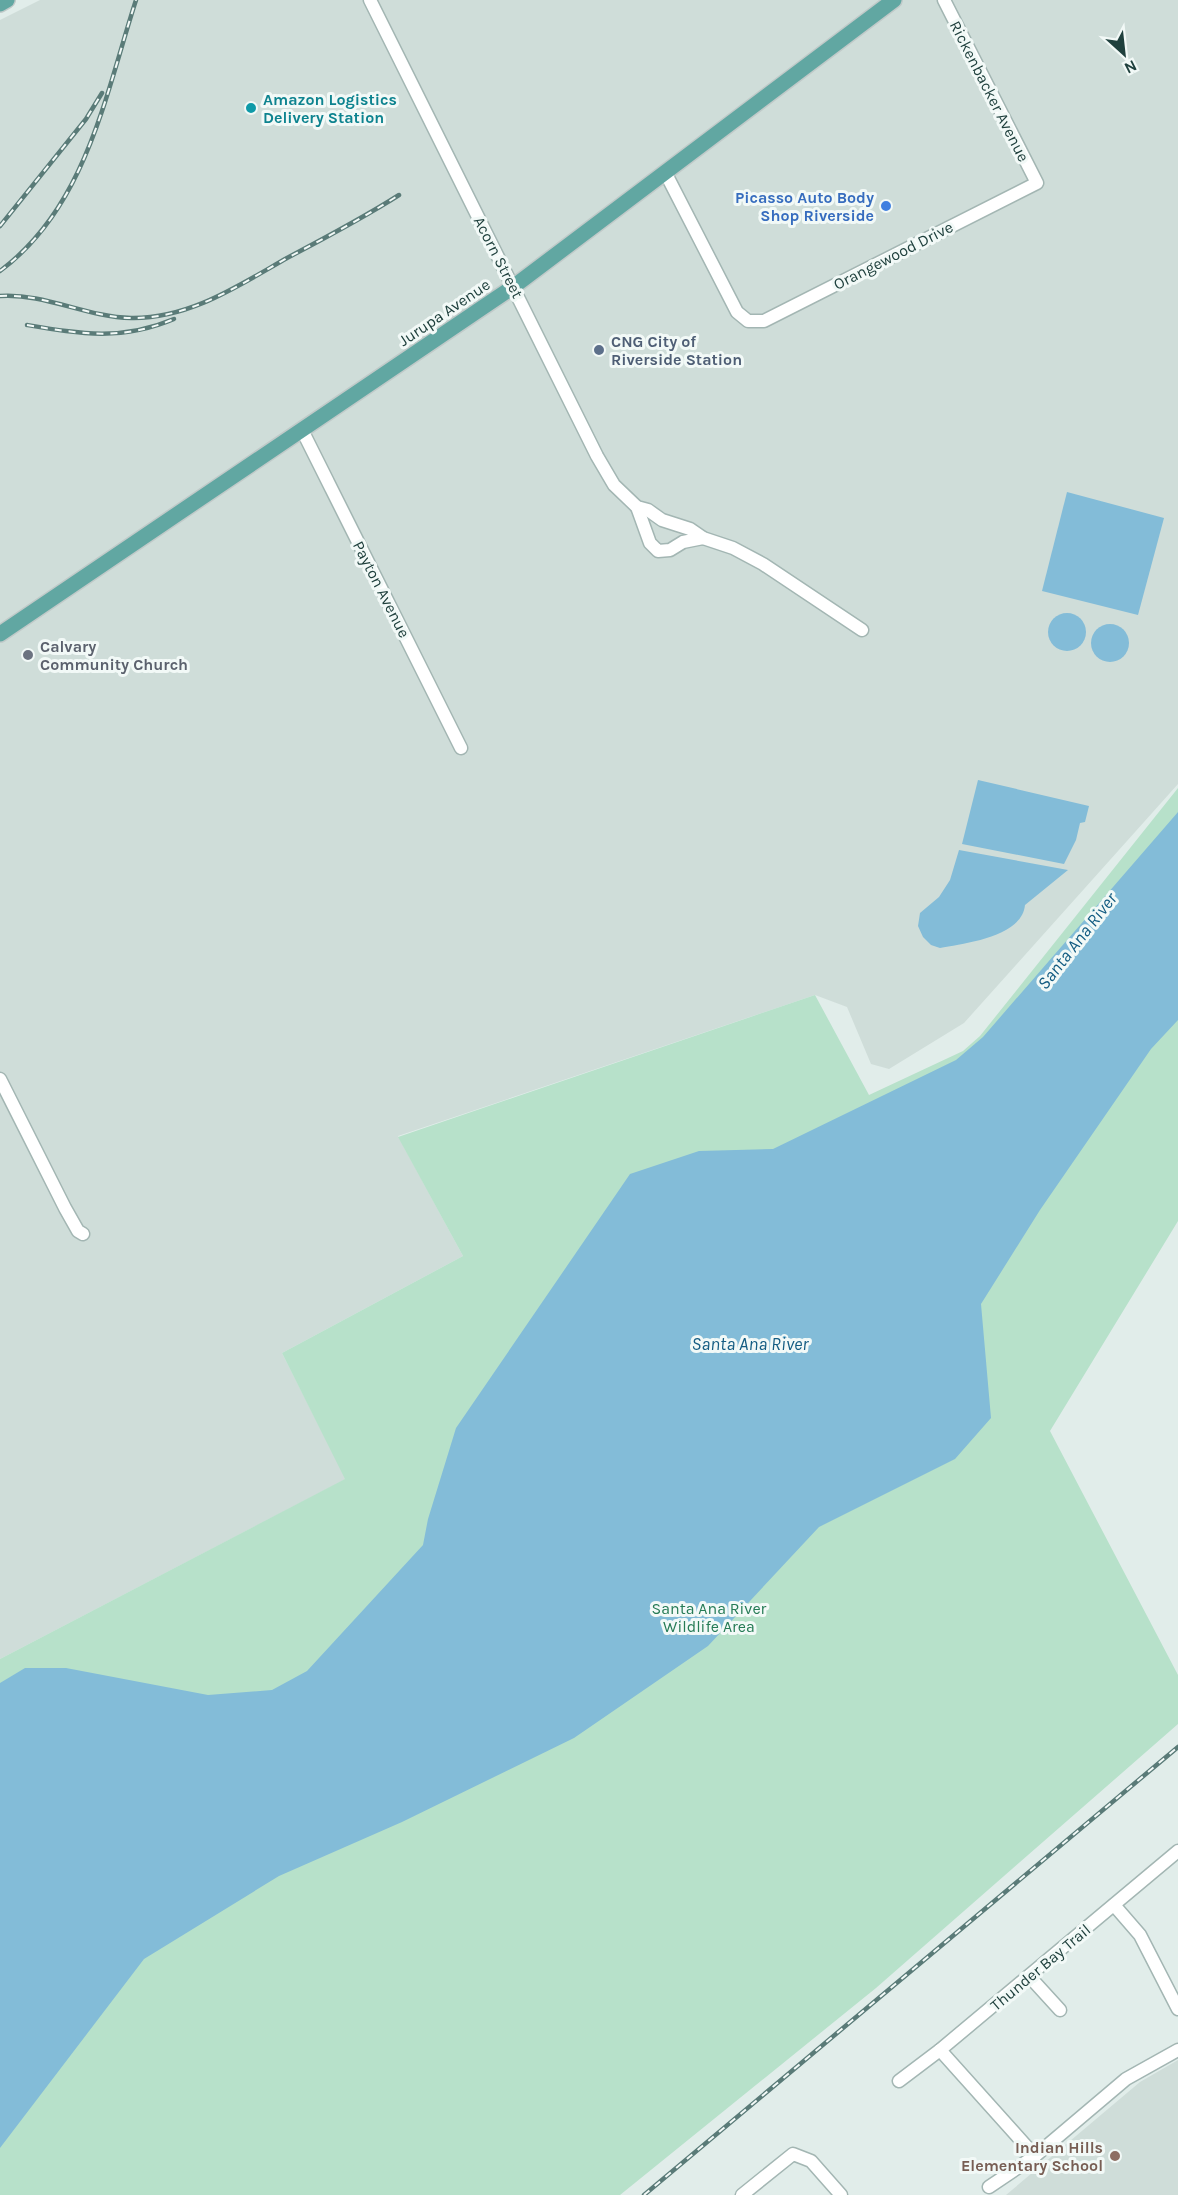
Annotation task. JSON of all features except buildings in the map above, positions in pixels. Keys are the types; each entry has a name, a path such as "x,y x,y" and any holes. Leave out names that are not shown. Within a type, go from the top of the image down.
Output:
{"main road":[{"path":"0,4 8,0"},
{"name":"Jurupa Avenue","path":"0,634 513,287 894,0"}],"street":[{"name":"Acorn Street","path":"370,0 605,472 623,496 637,507 648,510 662,520 690,529 703,538 733,548 763,564 862,630"},
{"name":"Rickenbacker Avenue","path":"944,0 1037,183"},
{"name":"Orangewood Drive","path":"665,172 737,312 748,321 764,321 1037,183"},
{"name":"Payton Avenue","path":"302,429 461,748"},
{"name":"Acorn Street","path":"637,507 650,543 658,551 670,550 683,542 703,538"},
{"path":"0,1079 65,1208 78,1231 83,1234"},
{"name":"Thunder Bay Trail","path":"899,2081 940,2050 1178,1851"},
{"path":"1114,1905 1140,1935 1178,2009"},
{"path":"1029,1976 1060,2010"},
{"path":"940,2050 1035,2156"},
{"path":"989,2187 1035,2156 1126,2079 1178,2050"},
{"path":"742,2195 793,2154 811,2161 841,2195"}],"shaded area":[{"path":"40,0 1178,0 1178,784 964,1023 889,1069 871,1064 847,1007 815,995 398,1136 463,1256 282,1353 346,1479 0,1659 0,20"},
{"name":"Indian Hills Elementary School","path":"1178,2060 1178,2195 1006,2195 1140,2082"}],"green space":[{"name":"Santa Ana River Wildlife Area","path":"1178,788 1178,1221 1050,1431 1178,1675 1178,1724 876,1988 620,2195 0,2195 0,1659 345,1479 282,1353 463,1256 398,1137 815,995 869,1095 963,1051 980,1036"}],"water":[{"path":"1067,492 1164,518 1138,615 1042,591"},
{"path":"1067,613 1080,619 1086,632 1080,645 1067,651 1054,645 1048,632 1054,619"},
{"path":"1110,624 1123,630 1129,643 1123,656 1110,662 1097,656 1091,643 1097,630"},
{"path":"978,780 1089,806 1085,822 1080,823 1076,840 1064,864 962,844"},
{"name":"Santa Ana River","path":"1178,812 1178,1020 1151,1049 1040,1210 981,1304 991,1418 955,1459 819,1527 708,1646 574,1738 402,1822 279,1876 144,1959 0,2148 0,1683 25,1668 66,1668 208,1695 272,1690 307,1671 423,1545 428,1519 456,1428 630,1174 699,1151 773,1149 956,1060 983,1037"},
{"path":"959,850 1068,870 1025,905 1022,916 1014,925 991,937 940,948 931,945 923,937 918,926 920,913 939,897 950,880"}],"railway":[{"path":"0,271 29,245 53,215 73,182 89,148 102,111 136,0"},
{"path":"0,226 86,119 102,93"},
{"path":"0,296 33,298 114,317 152,317 173,313 231,290 399,195"},
{"path":"27,325 101,334 137,330 174,319"},
{"path":"644,2195 1178,1747"}],"place":[{"name":"Amazon Logistics Delivery Station","path":"251,108"},
{"name":"Picasso Auto Body Shop Riverside","path":"886,206"},
{"name":"CNG City of Riverside Station","path":"599,350"},
{"name":"Calvary Community Church","path":"28,655"},
{"name":"Indian Hills Elementary School","path":"1115,2156"}]}
